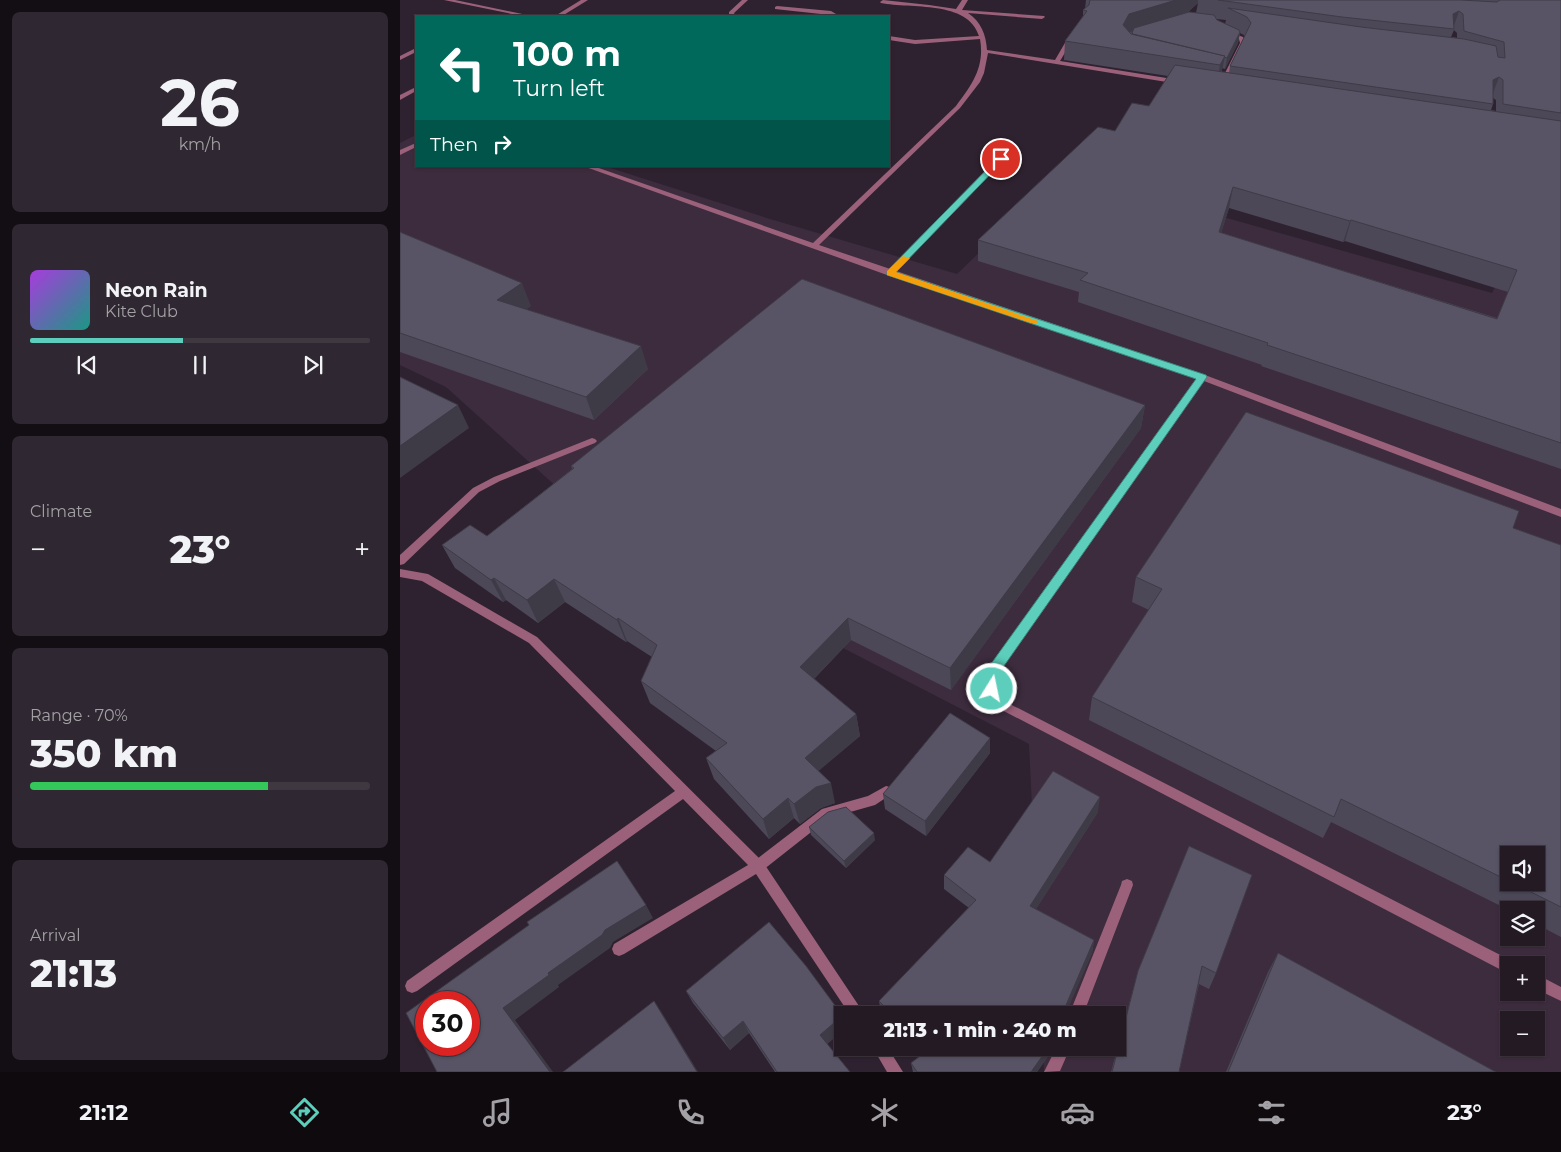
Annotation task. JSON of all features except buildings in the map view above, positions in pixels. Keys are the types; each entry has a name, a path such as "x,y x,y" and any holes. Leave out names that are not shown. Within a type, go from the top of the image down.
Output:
{"street":[{"path":"447,0 524,15"},
{"path":"560,15 585,0"},
{"path":"732,15 732,11 745,0"},
{"path":"958,11 966,0"},
{"path":"884,2 958,11 1042,17"},
{"path":"777,8 826,12 832,15"},
{"path":"814,246 958,107 978,81 985,60 984,37 973,18 958,11"},
{"path":"1056,63 1077,28"},
{"path":"1222,30 1237,35 1243,43 1220,88 1229,90"},
{"path":"890,38 915,42 984,37"},
{"path":"400,58 415,50"},
{"path":"985,51 1182,82"},
{"path":"1218,71 1228,73"},
{"path":"400,98 415,90"},
{"path":"400,153 415,146"},
{"path":"890,273 1001,159"},
{"path":"589,167 890,273 1202,377 1561,512"},
{"path":"1202,377 992,672 992,689 1002,706 1500,962"},
{"path":"400,562 476,490 497,478 592,441"},
{"path":"400,573 424,577 533,640 758,866 852,1006"},
{"path":"619,950 758,866 826,812 871,800 886,791"},
{"path":"412,986 684,792"},
{"path":"1080,1006 1127,886"},
{"path":"1545,986 1561,994"},
{"path":"885,1056 896,1072"},
{"path":"1051,1072 1059,1056"}],"shaded area":[{"path":"415,136 415,167 607,167 770,219 957,274 1095,141 1163,200 1492,293 1536,212 1561,195 1561,1072 1044,1072 1043,1056 1126,1056 1126,1006 1042,1006 1029,744 779,615 558,488 446,387 400,365 400,143"}],"slow traffic":[{"path":"906,258 890,273 1034,321"}],"route":[{"path":"992,689 992,672 1202,377 890,273 1001,159"}]}
